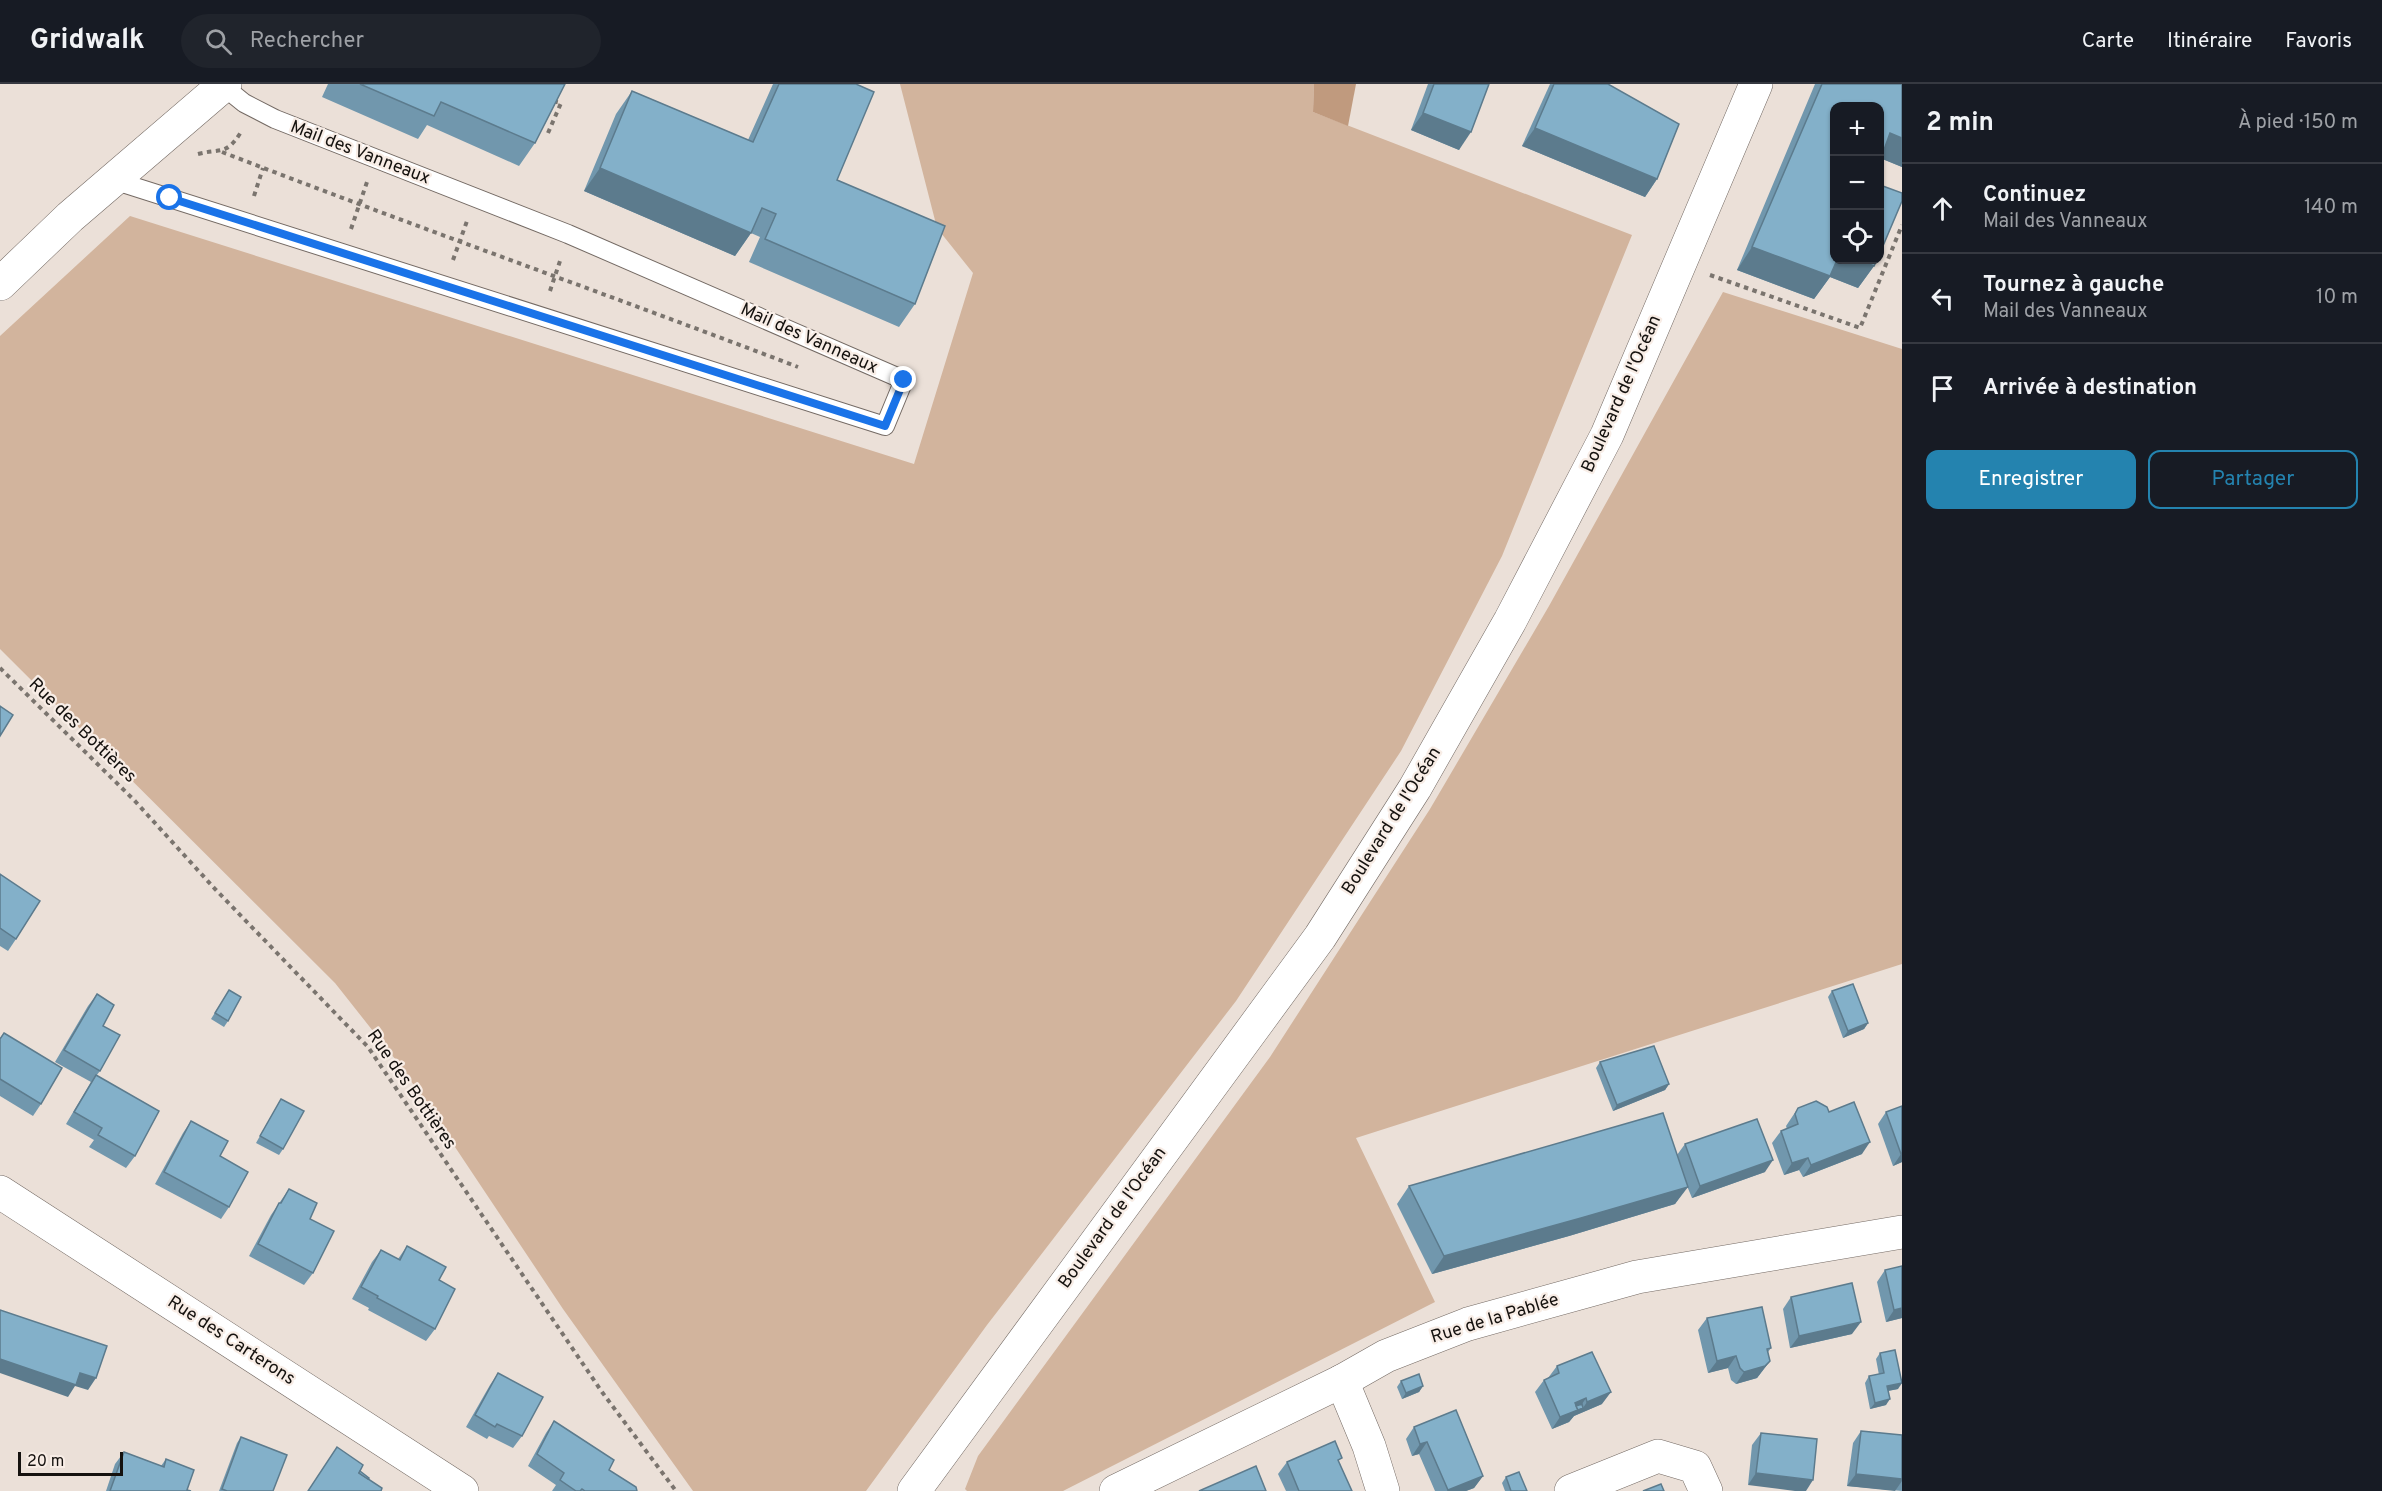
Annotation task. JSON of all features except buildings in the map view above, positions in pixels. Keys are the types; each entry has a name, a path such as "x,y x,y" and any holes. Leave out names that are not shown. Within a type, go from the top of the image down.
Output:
{"street":[{"name":"Boulevard de l'Océan","path":"914,1491 1320,937 1415,788 1510,621 1607,435 1756,84"},
{"path":"0,284 70,217 224,85"},
{"name":"Rue des Carterons","path":"0,1192 462,1491"},
{"name":"Rue de la Pablée","path":"1116,1491 1342,1381 1386,1356 1468,1324 1637,1278 1902,1232"},
{"path":"1342,1381 1369,1446 1383,1491"},
{"path":"1570,1491 1658,1456 1695,1467 1706,1491"}],"lane":[{"name":"Mail des Vanneaux","path":"113,180 885,426 904,380 568,234 275,119 253,108 224,85"}],"path":[{"path":"549,133 561,104 548,100 551,92"},
{"path":"222,152 231,147 253,108"},
{"path":"195,156 200,153 222,152 459,243 555,276 809,371"},
{"path":"342,254 375,159"},
{"path":"445,286 474,198"},
{"path":"1679,264 1860,328 1902,225"},
{"path":"541,317 568,234"},
{"name":"Rue des Bottières","path":"0,668 134,800 215,889 368,1047 602,1392 676,1491"}],"shaded area":[{"path":"900,84 1314,84 1313,112 1632,235 1502,556 1401,751 1236,1001 987,1325 866,1491 693,1491 563,1309 403,1069 335,983 0,649 0,336 130,216 914,464 973,273 937,228"},
{"path":"1314,84 1356,84 1348,126 1313,112"},
{"path":"1723,292 1902,349 1902,964 1356,1138 1435,1302 1063,1491 967,1491 965,1489 978,1456 1270,1057 1430,809 1549,606"}],"route":[{"path":"170,198 885,426 904,380"}]}
